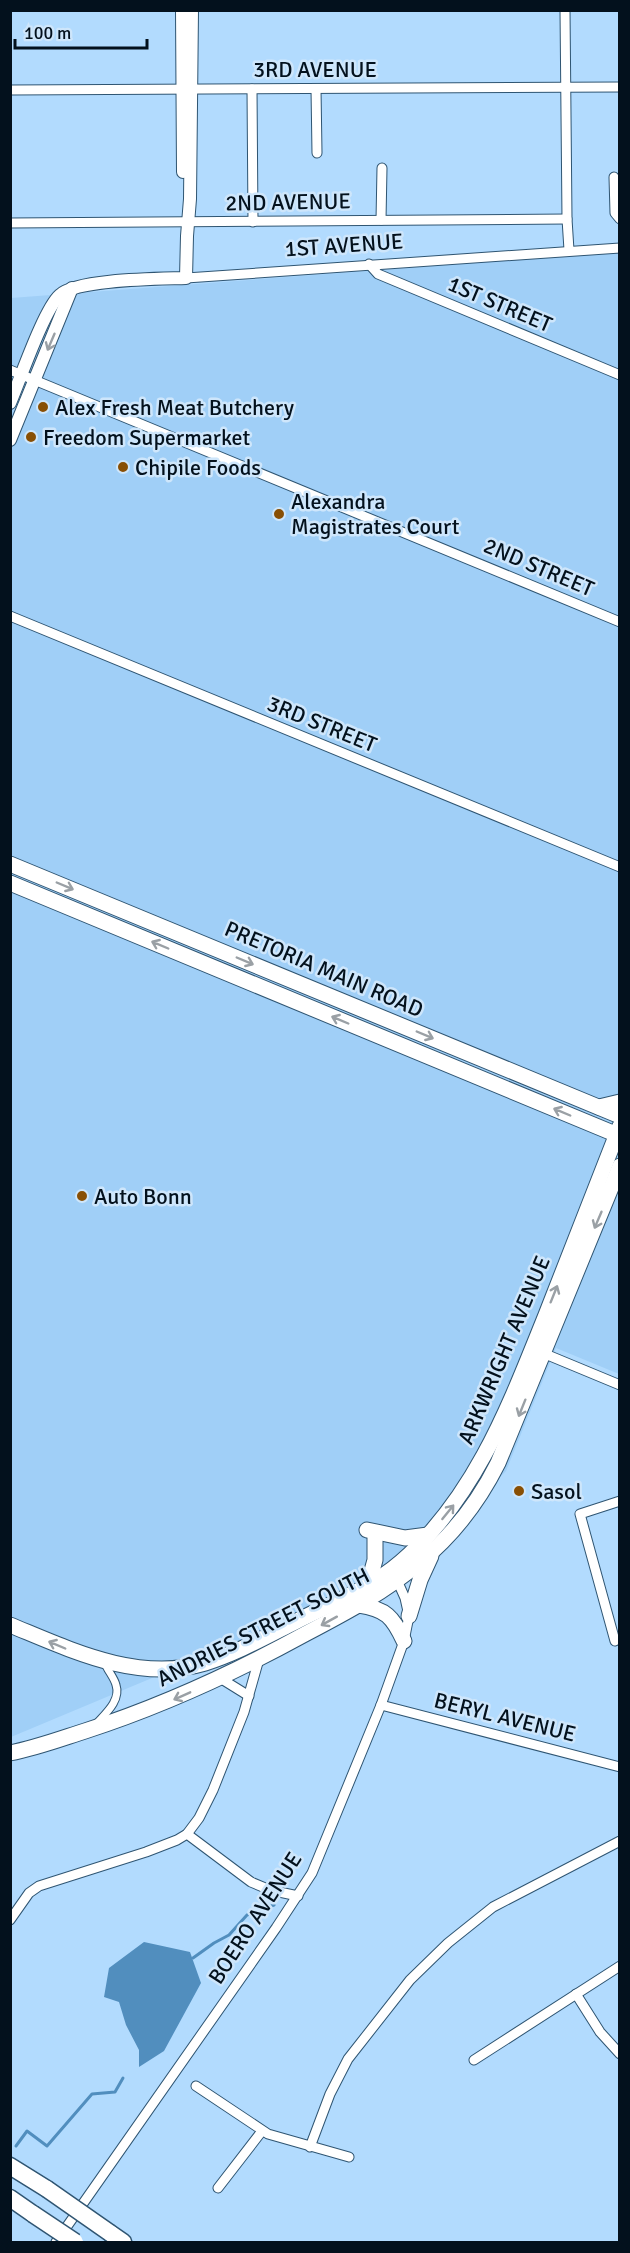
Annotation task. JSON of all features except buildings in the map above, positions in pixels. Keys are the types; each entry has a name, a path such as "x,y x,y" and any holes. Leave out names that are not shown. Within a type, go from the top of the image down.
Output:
{"highway":[{"path":"10,2166 117,2238"},
{"path":"10,2198 75,2242"}],"main road":[{"name":"PRETORIA MAIN ROAD","path":"10,864 620,1116"},
{"name":"PRETORIA MAIN ROAD","path":"10,883 592,1125 618,1132"},
{"path":"599,1107 620,1102"},
{"path":"592,1125 614,1160"},
{"name":"ARKWRIGHT AVENUE","path":"395,1574 432,1542 447,1515 476,1473 538,1351 614,1160 618,1132"},
{"path":"368,1585 375,1560 371,1534 432,1542 409,1616"},
{"path":"10,1625 64,1648 104,1661 147,1669 171,1669 204,1663 249,1645 368,1585 395,1574"},
{"name":"ANDRIES STREET SOUTH","path":"10,1753 157,1707 259,1659 359,1605 395,1574"},
{"path":"359,1605 386,1613 393,1619 404,1641"}],"street":[{"path":"182,10 188,90"},
{"path":"186,278 188,90 192,10"},
{"path":"565,10 568,250"},
{"name":"3RD AVENUE","path":"10,90 620,87"},
{"path":"316,88 317,153"},
{"path":"252,89 253,222"},
{"path":"381,220 382,168"},
{"path":"614,177 615,213 620,219"},
{"name":"2ND AVENUE","path":"10,223 567,219"},
{"name":"1ST AVENUE","path":"72,288 369,264 620,248"},
{"name":"1ST STREET","path":"369,264 378,274 620,375"},
{"path":"10,403 16,372 50,308 61,293 72,288"},
{"path":"10,440 72,288"},
{"name":"2ND STREET","path":"16,372 620,622"},
{"name":"3RD STREET","path":"10,616 620,867"},
{"path":"538,1351 620,1385"},
{"path":"615,1641 580,1514 620,1501"},
{"name":"BOERO AVENUE","path":"56,2242 312,1873 381,1705 404,1641 409,1616 405,1598 395,1574"},
{"path":"10,1920 29,1893 39,1886 146,1852 187,1834 204,1808 249,1696 259,1659"},
{"path":"91,1729 114,1702 117,1693 116,1684 104,1661"},
{"path":"219,1678 249,1696"},
{"name":"BERYL AVENUE","path":"381,1705 620,1767"},
{"path":"187,1834 251,1882 270,1890 298,1896"},
{"path":"310,2147 326,2103 348,2059 410,1980 448,1943 493,1907 620,1841"},
{"path":"474,2060 620,1966"},
{"path":"576,1994 600,2032 620,2054"},
{"path":"196,2086 262,2131 349,2157"},
{"path":"218,2188 262,2131"}],"shaded area":[{"path":"619,252 619,1374 556,1348 506,1471 408,1571 11,1737 11,298"},
{"path":"144,1942 190,1952 201,1983 164,2051 139,2067 139,2050 126,2025 119,2002 104,1997 109,1968"}],"waterway":[{"path":"193,1958 229,1935 247,1915 274,1905"},
{"path":"16,2146 27,2131 47,2146 92,2094 115,2092 123,2078"}],"place":[{"name":"Alex Fresh Meat Butchery","path":"43,407"},
{"name":"Freedom Supermarket","path":"31,437"},
{"name":"Chipile Foods","path":"123,467"},
{"name":"Alexandra Magistrates Court","path":"279,514"},
{"name":"Auto Bonn","path":"82,1196"},
{"name":"Sasol","path":"519,1491"}]}
